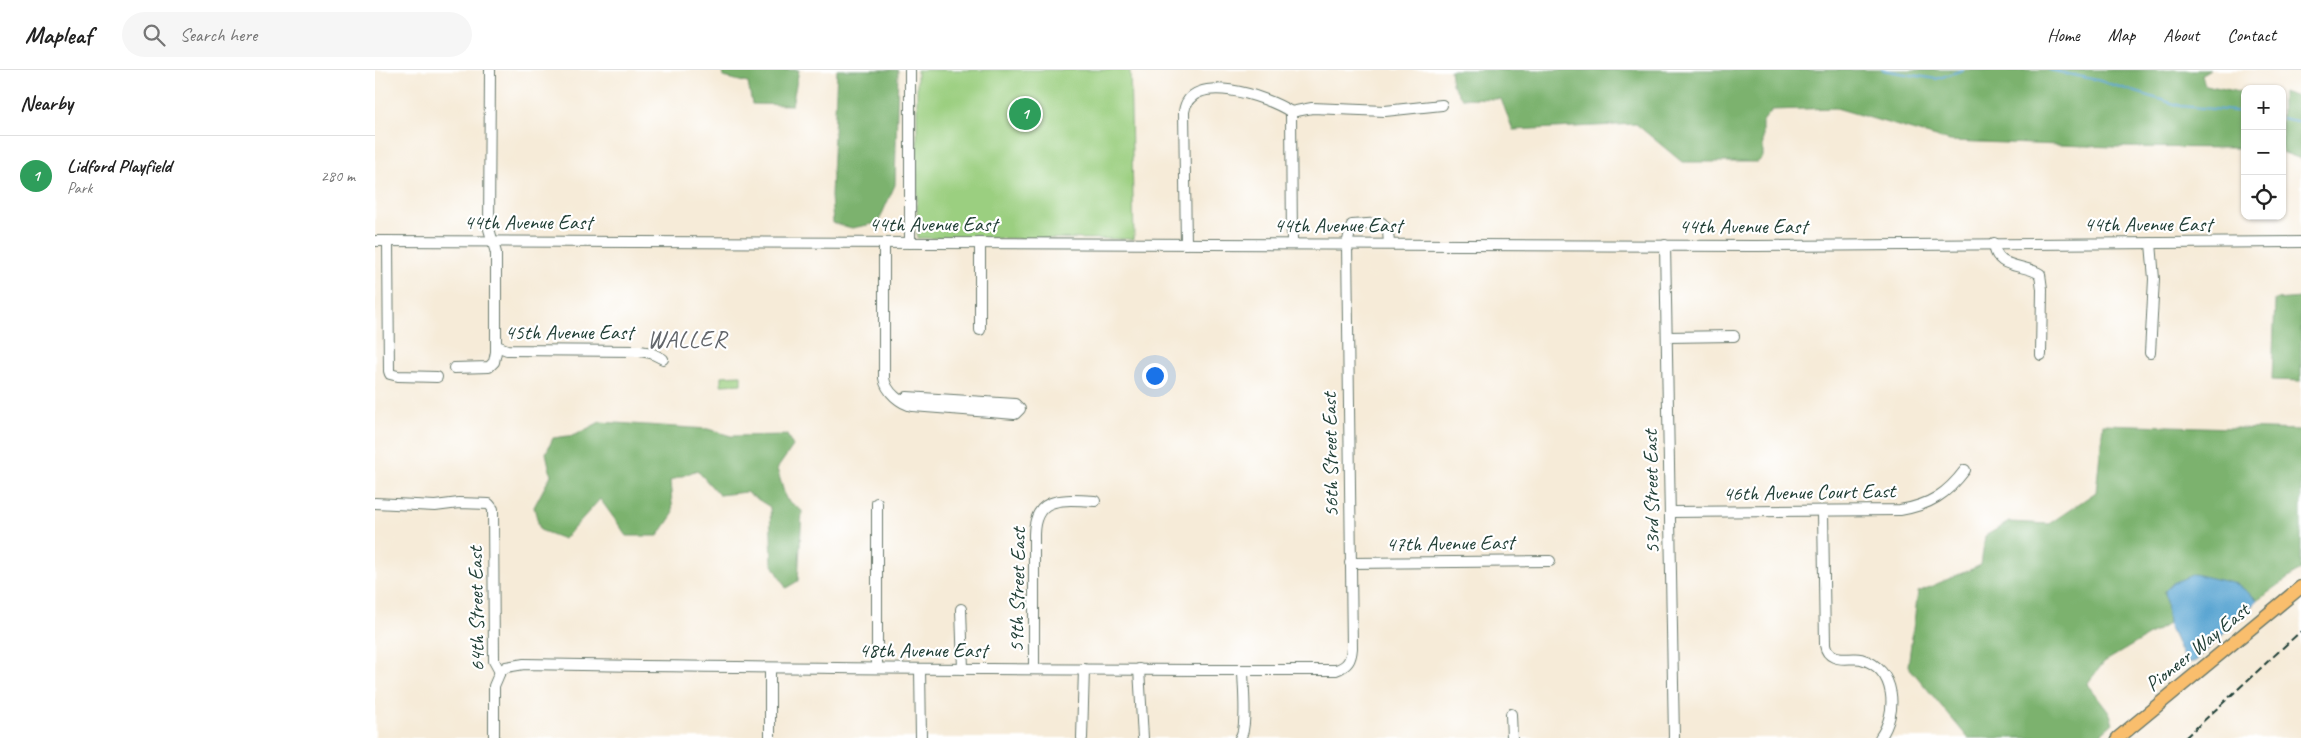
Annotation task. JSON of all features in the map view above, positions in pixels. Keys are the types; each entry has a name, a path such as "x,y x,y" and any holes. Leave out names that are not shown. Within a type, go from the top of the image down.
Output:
{"main road":[{"name":"Pioneer Way East","path":"2118,738 2301,587"}],"street":[{"path":"490,70 489,229 496,259 497,346"},
{"path":"910,70 910,243"},
{"path":"1186,244 1184,112 1186,102 1191,93 1204,88 1238,88 1271,99 1291,112 1312,108 1385,111 1442,105"},
{"path":"1291,112 1292,244"},
{"path":"1347,244 1352,225 1382,223 1388,231 1389,244"},
{"path":"388,240 389,371 393,375 437,377"},
{"name":"44th Avenue East","path":"375,241 1665,245 2301,242"},
{"path":"884,242 884,378 888,390 901,400 903,404 921,407 1015,414 1020,409 1015,404 907,397 901,400"},
{"path":"980,243 980,330"},
{"path":"2150,353 2154,279 2151,243"},
{"name":"56th Street East","path":"1347,244 1352,648 1352,657 1347,664"},
{"path":"1994,244 1994,251 2000,260 2040,274 2043,288 2041,355"},
{"name":"53rd Street East","path":"1665,245 1674,738"},
{"path":"1667,337 1734,336"},
{"name":"45th Avenue East","path":"454,368 490,367 494,362 497,346 509,350 640,351 651,353 663,359"},
{"name":"46th Avenue Court East","path":"1670,512 1823,512 1908,509 1930,501 1948,491 1965,470"},
{"name":"59th Street East","path":"1034,669 1034,534 1036,517 1042,510 1057,500 1095,501"},
{"name":"64th Street East","path":"375,503 435,506 481,503 489,504 493,509 494,661 500,672 495,686 494,738"},
{"path":"877,503 877,668"},
{"path":"1823,512 1825,645 1829,653 1835,658 1866,661 1876,668 1888,682 1892,699 1892,713 1880,738"},
{"name":"47th Avenue East","path":"1350,563 1550,561"},
{"path":"961,609 963,669"},
{"name":"48th Avenue East","path":"500,672 510,665 524,664 771,668 1243,670 1336,670 1347,664"},
{"path":"770,738 771,668"},
{"path":"920,669 921,738"},
{"path":"1083,738 1084,669"},
{"path":"1139,669 1143,738"},
{"path":"1240,738 1243,734 1243,670"},
{"path":"1511,714 1512,738"}],"green space":[{"path":"722,70 799,70 792,105 752,104 748,83 723,77"},
{"path":"837,70 898,70 895,185 878,223 852,228 833,223 831,196"},
{"path":"917,70 1130,70 1134,239 917,238"},
{"path":"1450,70 2210,70 2202,75 2205,85 2241,92 2241,148 2114,147 1950,141 1836,108 1772,110 1763,121 1763,157 1758,162 1682,162 1636,124 1513,130 1501,99 1462,98 1452,84"},
{"path":"2286,93 2301,98 2301,159 2286,153"},
{"path":"2301,298 2301,381 2272,380 2275,300"},
{"path":"741,375 741,384 721,385 721,376"},
{"path":"600,422 708,429 731,436 787,435 793,446 777,469 786,499 802,511 798,581 786,588 772,563 770,507 746,492 719,495 697,470 670,481 673,514 658,536 627,536 600,499 564,539 540,530 534,507 551,475 546,453 553,438 575,435"},
{"path":"2103,424 2301,430 2301,569 2258,600 2237,584 2165,591 2168,624 2104,662 2087,684 2110,714 2113,723 2096,738 1968,738 1908,666 1918,592 1981,565 1985,536 2009,522 2049,524 2096,492"}],"water":[{"path":"2194,574 2237,584 2258,600 2195,662 2186,663 2168,624 2165,591 2173,583"}],"waterway":[{"path":"1882,70 1936,79 1963,70"},
{"path":"2049,70 2097,80 2181,106 2241,112"},
{"path":"2286,119 2301,122"}],"railway":[{"path":"2185,738 2301,631"}],"place":[{"name":"Lidford Playfield","path":"1025,114"}],"district":[{"name":"WALLER","path":"687,339"}]}
